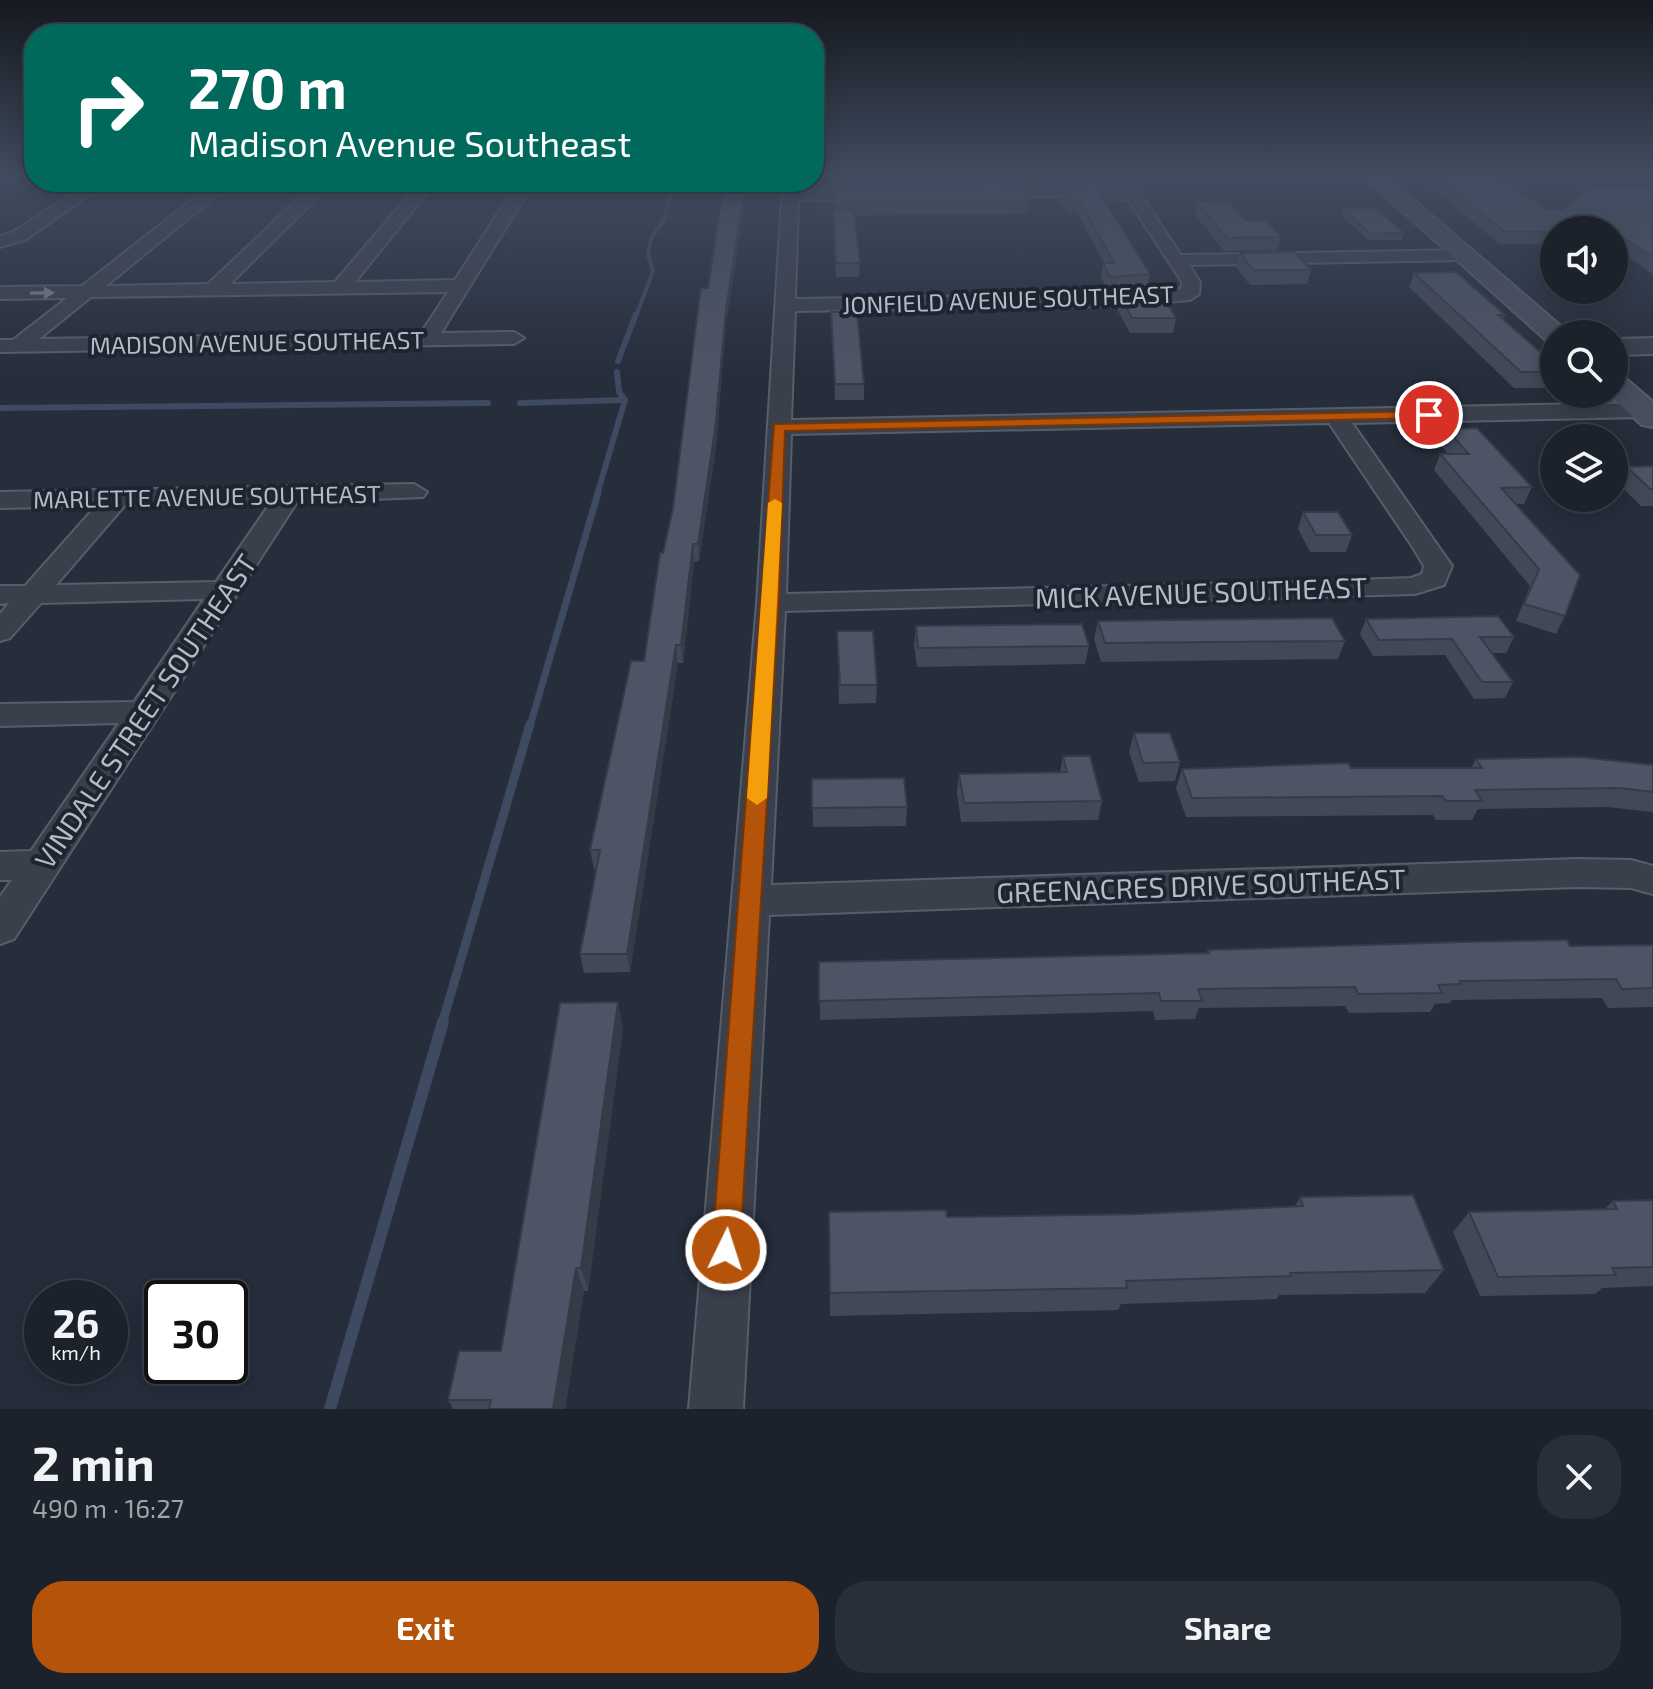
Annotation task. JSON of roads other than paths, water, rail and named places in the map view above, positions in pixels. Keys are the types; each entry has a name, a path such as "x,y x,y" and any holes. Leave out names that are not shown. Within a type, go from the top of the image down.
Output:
{"main road":[{"path":"1450,242 1540,320"},
{"path":"1628,396 1648,414"}],"street":[{"path":"9,346 148,242"},
{"path":"212,291 263,242"},
{"path":"340,288 378,242"},
{"path":"427,340 488,242"},
{"path":"716,1409 748,901 771,603 789,242"},
{"path":"1166,242 1178,260 1466,255"},
{"name":"JONFIELD AVENUE SOUTHEAST","path":"786,305 1190,294 1193,289 1178,260"},
{"path":"0,293 460,286"},
{"name":"MADISON AVENUE SOUTHEAST","path":"9,346 514,338"},
{"path":"1628,347 1653,346"},
{"path":"778,427 1336,416 1648,414"},
{"name":"MICK AVENUE SOUTHEAST","path":"771,603 1327,590 1415,586 1434,579 1438,566 1336,416"},
{"name":"MARLETTE AVENUE SOUTHEAST","path":"0,500 414,492"},
{"name":"VINDALE STREET SOUTHEAST","path":"0,928 289,494"},
{"path":"0,632 118,497"},
{"path":"0,595 226,590"},
{"path":"0,715 144,712"},
{"path":"0,866 42,865"},
{"name":"GREENACRES DRIVE SOUTHEAST","path":"748,901 1577,873 1631,874 1653,880"}],"waterway":[{"path":"636,316 653,271 648,254 650,242"},
{"path":"618,361 636,314"},
{"path":"617,372 619,392 625,400"},
{"path":"520,403 625,400"},
{"path":"597,495 625,400"},
{"path":"0,408 488,403"},
{"path":"530,726 598,493"},
{"path":"442,1024 530,724"},
{"path":"330,1409 443,1022"}]}
